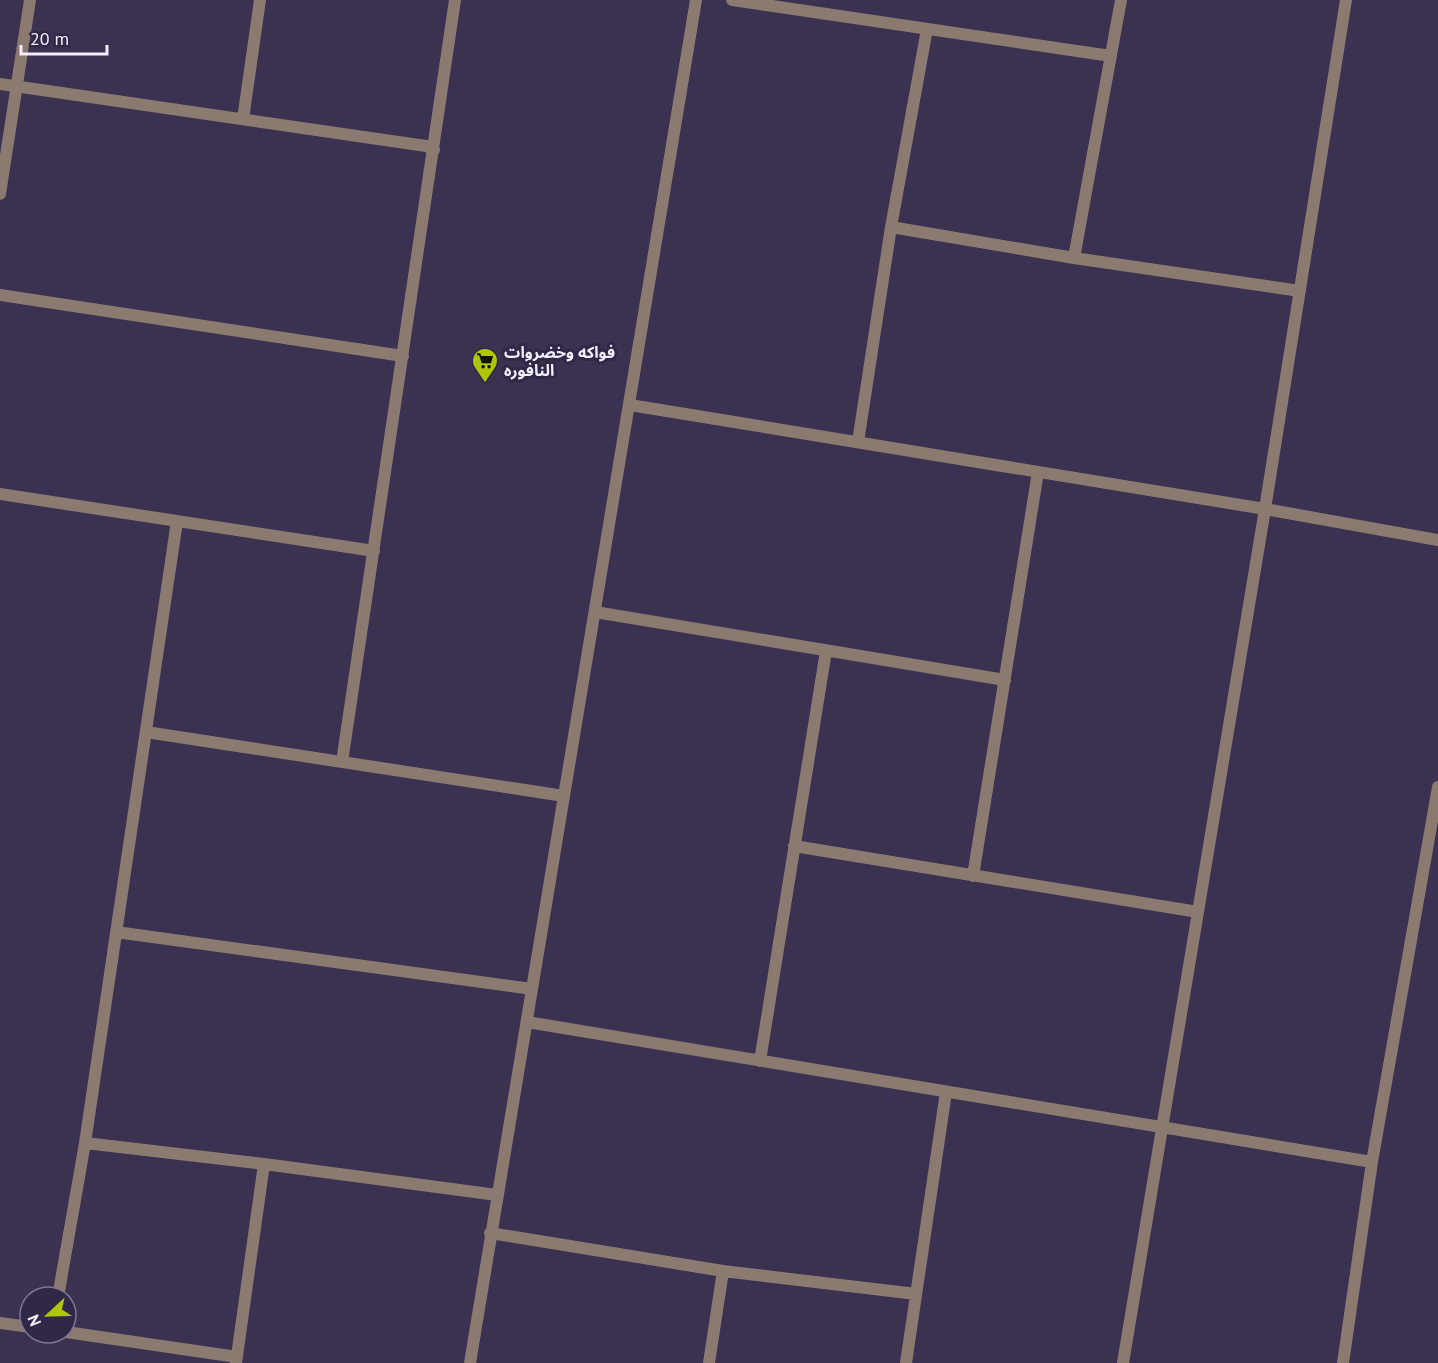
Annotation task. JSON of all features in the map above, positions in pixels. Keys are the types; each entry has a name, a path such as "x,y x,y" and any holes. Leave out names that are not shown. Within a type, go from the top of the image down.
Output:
{"street":[{"path":"0,194 30,0"},
{"path":"243,119 260,0"},
{"path":"342,762 455,0"},
{"path":"470,1363 696,0"},
{"path":"732,0 1111,56"},
{"path":"1074,258 1121,0"},
{"path":"1123,1363 1265,509 1346,0"},
{"path":"858,442 891,227 927,28"},
{"path":"0,84 426,146 434,150"},
{"path":"891,227 1074,258 1300,291"},
{"path":"0,295 403,356"},
{"path":"630,405 1265,509 1438,540"},
{"path":"974,876 1038,472"},
{"path":"0,494 374,551"},
{"path":"60,1285 85,1143 177,521"},
{"path":"595,612 1005,680"},
{"path":"760,1061 826,651"},
{"path":"146,732 564,796"},
{"path":"1342,1363 1372,1162 1438,787"},
{"path":"794,846 1198,912"},
{"path":"116,932 532,989"},
{"path":"526,1022 1372,1162"},
{"path":"906,1363 946,1092"},
{"path":"85,1143 497,1195"},
{"path":"78,1334 237,1360 264,1164"},
{"path":"490,1233 723,1271 916,1294"},
{"path":"710,1363 723,1271"},
{"path":"0,1323 18,1325"}],"place":[{"name":"فواكه وخضروات النافوره","path":"485,384"}]}
